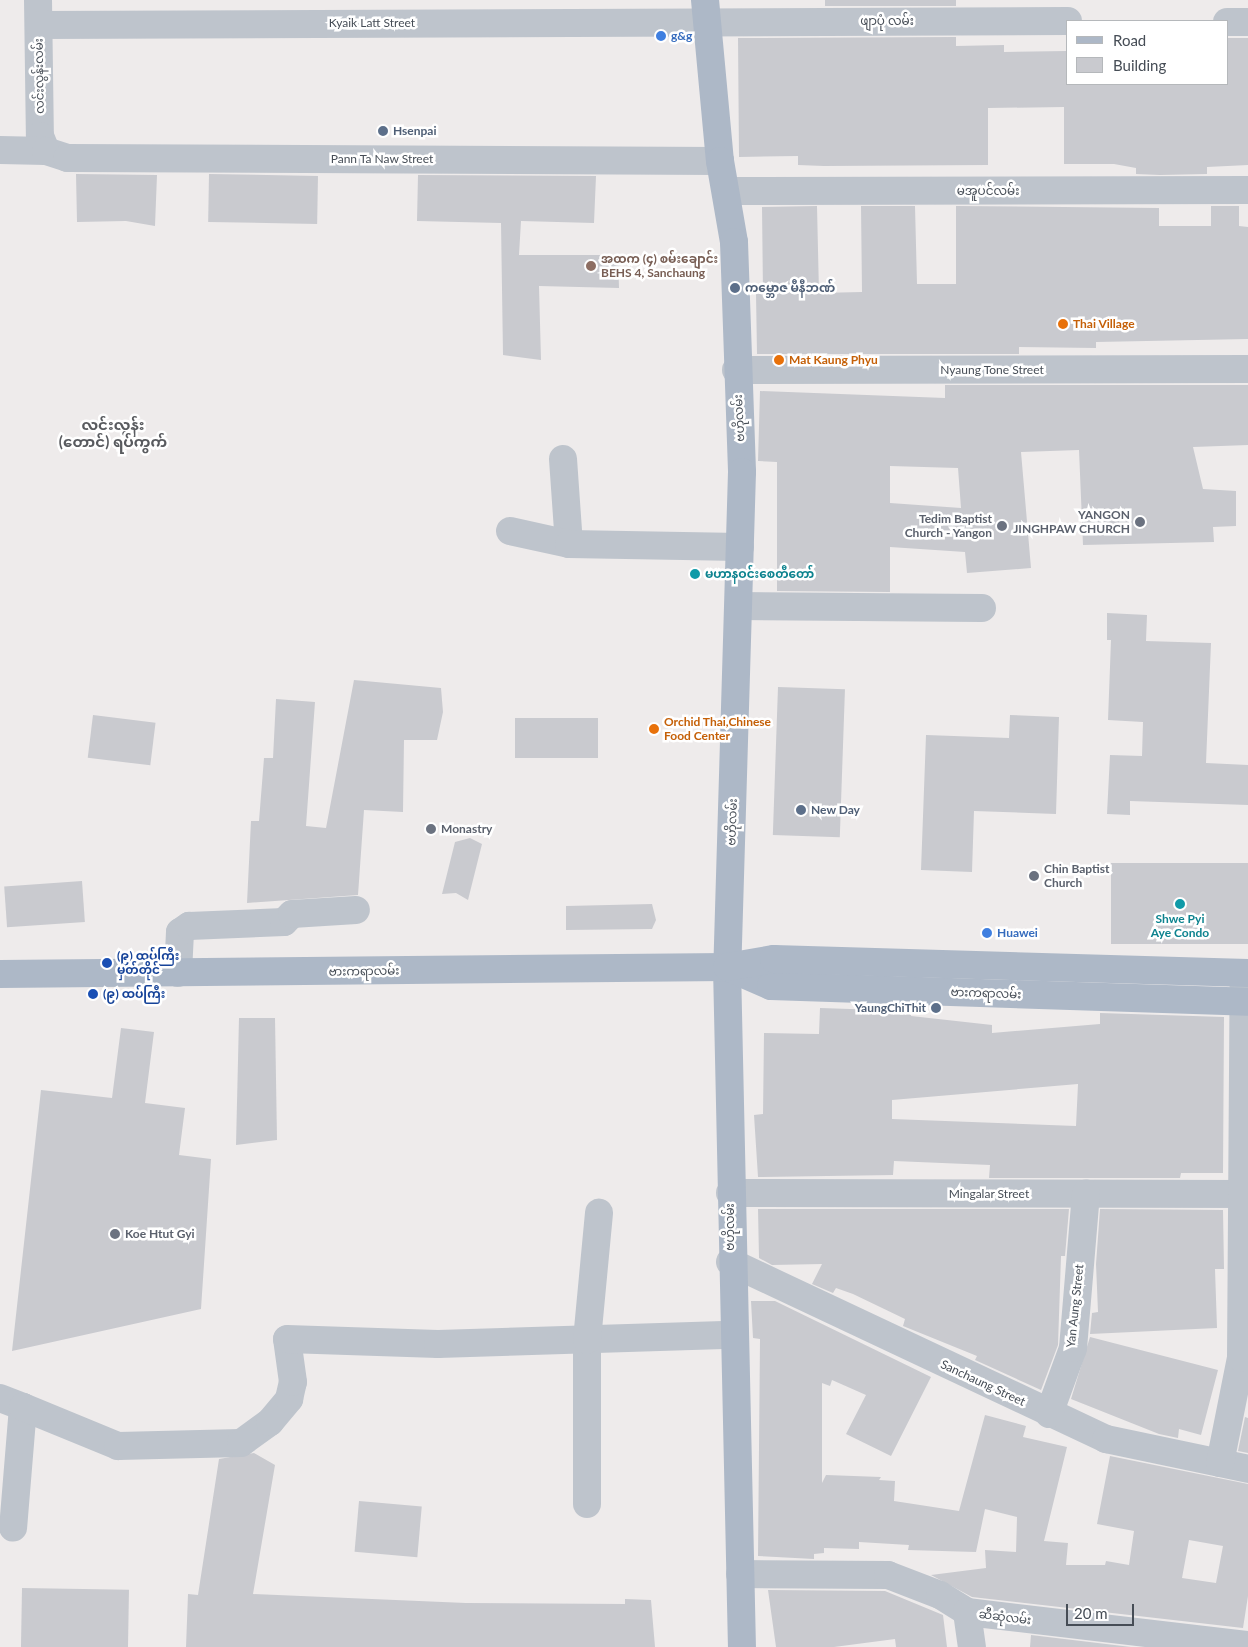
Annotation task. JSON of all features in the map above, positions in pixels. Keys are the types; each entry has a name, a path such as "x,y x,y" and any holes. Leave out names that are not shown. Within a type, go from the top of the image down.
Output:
{"main road":[{"name":"ဗဟိုလမ်း","path":"705,10 720,161 728,192 736,370 740,547 727,967 730,1262 742,1647"},
{"name":"ဗားကရာလမ်း","path":"0,974 727,967 774,959 1246,973"},
{"name":"ဗားကရာလမ်း","path":"727,967 771,986 1246,1002"}],"street":[{"name":"Kyaik Latt Street","path":"38,12 705,10"},
{"name":"ဖျာပုံ လမ်း","path":"705,10 1066,21"},
{"name":"လင်းလွန်းလမ်း","path":"38,12 40,136 46,151"},
{"path":"1228,22 1248,22"},
{"name":"Pann Ta Naw Street","path":"0,150 46,151 67,158 720,161"},
{"name":"မအူပင်လမ်း","path":"728,192 1248,190"},
{"name":"Nyaung Tone Street","path":"736,370 1248,369"},
{"path":"563,459 569,544"},
{"path":"510,531 569,544 740,547"},
{"path":"739,606 982,608"},
{"path":"178,973 180,932 189,926 284,922 292,914 356,910"},
{"path":"1220,1463 1245,1358 1246,973"},
{"name":"Mingalar Street","path":"730,1193 1245,1194"},
{"name":"Yan Aung Street","path":"1049,1414 1073,1348 1086,1194"},
{"path":"587,1504 587,1340 600,1213"},
{"name":"Sanchaung Street","path":"730,1262 1049,1414 1106,1439 1248,1469"},
{"path":"13,1528 11,1402 118,1446 241,1443 270,1422 289,1399 293,1382 287,1339 438,1344 732,1335"},
{"name":"ဆီဆုံလမ်း","path":"740,1574 888,1575 940,1595 967,1612 1248,1645"},
{"path":"967,1612 972,1647"}],"building":[{"path":"825,0 956,0 956,6 825,6"},
{"path":"956,37 956,46 1004,45 1004,52 1066,51 1066,85 1228,85 1228,38 1248,38 1248,165 1207,167 1207,174 1160,175 1136,174 1136,168 1114,164 1064,164 1064,107 988,108 988,165 824,166 798,165 798,156 739,157 738,38"},
{"path":"76,174 157,175 155,226 126,221 77,222"},
{"path":"209,174 318,176 317,224 208,222"},
{"path":"418,175 596,176 594,223 521,221 519,255 618,255 619,288 539,286 541,360 503,355 501,223 417,221"},
{"path":"817,206 819,293 862,292 861,206 915,206 917,284 956,284 956,206 1159,208 1159,226 1211,226 1211,206 1239,206 1239,226 1248,227 1248,339 1096,342 1096,348 1019,347 1019,354 757,354 756,294 763,294 762,207"},
{"path":"945,385 1248,385 1248,445 1193,447 1203,489 1236,491 1236,526 1213,527 1214,542 1083,545 1079,450 1021,452 1031,568 967,573 965,552 890,547 890,592 777,591 777,462 758,461 760,391 945,398","holes":["890,466 958,468 961,508 890,503"]},
{"path":"1107,613 1147,615 1146,641 1211,643 1206,763 1248,765 1248,805 1130,801 1130,815 1107,814 1110,755 1142,756 1143,722 1108,720 1111,640 1107,640"},
{"path":"354,680 441,688 443,712 437,740 404,740 403,812 364,810 358,895 247,903 251,821 259,821 264,758 273,758 276,699 315,702 306,826 326,828"},
{"path":"778,687 845,689 840,837 773,835"},
{"path":"93,715 156,723 150,765 88,758"},
{"path":"1010,715 1059,717 1056,814 974,811 972,872 921,870 926,735 1009,738"},
{"path":"515,718 598,718 598,758 515,758"},
{"path":"470,838 482,844 468,900 456,893 442,894 455,842"},
{"name":"Shwe Pyi Aye Condo","path":"1111,863 1248,863 1248,944 1111,944"},
{"path":"82,881 85,922 7,927 4,886"},
{"path":"652,904 656,920 652,929 566,930 566,906"},
{"path":"820,1008 911,1011 911,1016 992,1025 992,1033 1100,1024 1100,1013 1224,1017 1223,1173 1181,1173 1180,1178 989,1178 990,1165 894,1161 893,1175 758,1177 754,1115 763,1114 764,1033 819,1034","holes":["1078,1084 1076,1126 892,1119 892,1100"]},
{"path":"239,1018 275,1018 277,1140 236,1145"},
{"name":"Koe Htut Gyi","path":"121,1028 154,1032 145,1103 185,1108 179,1155 211,1159 201,1309 12,1351 41,1090 112,1098"},
{"path":"758,1209 1069,1209 1065,1256 1061,1256 1058,1345 1041,1390 975,1360 977,1356 903,1326 905,1319 853,1294 836,1288 833,1293 812,1284 822,1264 772,1265 759,1258"},
{"path":"1100,1209 1223,1210 1224,1269 1215,1269 1217,1328 1090,1334 1092,1313 1098,1312 1096,1264"},
{"path":"751,1301 775,1301 931,1377 891,1456 846,1434 866,1395 832,1380 830,1386 822,1383 822,1483 826,1475 881,1477 879,1480 895,1481 894,1501 959,1511 985,1415 1026,1426 1023,1437 1067,1447 1044,1541 1068,1543 1066,1565 1105,1565 1106,1561 1129,1565 1134,1531 1097,1524 1110,1456 1248,1484 1248,1596 1243,1628 972,1597 931,1575 986,1568 985,1550 1016,1552 1017,1517 985,1509 976,1552 908,1550 909,1545 859,1542 859,1549 824,1548 824,1553 814,1554 814,1559 758,1556 760,1339 753,1338","holes":["1189,1540 1223,1546 1216,1583 1182,1578"]},
{"path":"1090,1337 1218,1370 1201,1435 1179,1429 1178,1438 1159,1434 1071,1399"},
{"path":"1245,1417 1248,1418 1248,1453 1238,1451"},
{"path":"254,1453 275,1465 253,1594 466,1603 625,1604 625,1599 651,1600 655,1647 186,1647 188,1594 198,1595 219,1459"},
{"path":"359,1501 422,1506 417,1557 355,1552"},
{"path":"22,1588 129,1590 128,1647 21,1647"},
{"path":"768,1590 885,1591 943,1615 947,1647 896,1647 895,1639 834,1647 776,1647"},
{"path":"1031,1635 1131,1647 1030,1647"}],"place":[{"name":"g&g","path":"661,36"},
{"name":"Hsenpai","path":"383,131"},
{"name":"အထက (၄) စမ်းချောင်း BEHS 4, Sanchaung","path":"591,266"},
{"name":"ကမ္ဘောဇ မီနီဘဏ်","path":"735,288"},
{"name":"Thai Village","path":"1063,324"},
{"name":"Mat Kaung Phyu","path":"779,360"},
{"name":"YANGON JINGHPAW CHURCH","path":"1140,522"},
{"name":"Tedim Baptist Church - Yangon","path":"1002,526"},
{"name":"မဟာနဝင်းစေတီတော်","path":"695,574"},
{"name":"Orchid Thai,Chinese Food Center","path":"654,729"},
{"name":"New Day","path":"801,810"},
{"name":"Monastry","path":"431,829"},
{"name":"Chin Baptist Church","path":"1034,876"},
{"name":"Shwe Pyi Aye Condo","path":"1180,904"},
{"name":"Huawei","path":"987,933"},
{"name":"(၉) ထပ်ကြီး မှတ်တိုင်","path":"107,963"},
{"name":"(၉) ထပ်ကြီး","path":"93,994"},
{"name":"YaungChiThit","path":"936,1008"},
{"name":"Koe Htut Gyi","path":"115,1234"}],"district":[{"name":"လင်းလွန်း (တောင်) ရပ်ကွက်","path":"113,432"}]}
